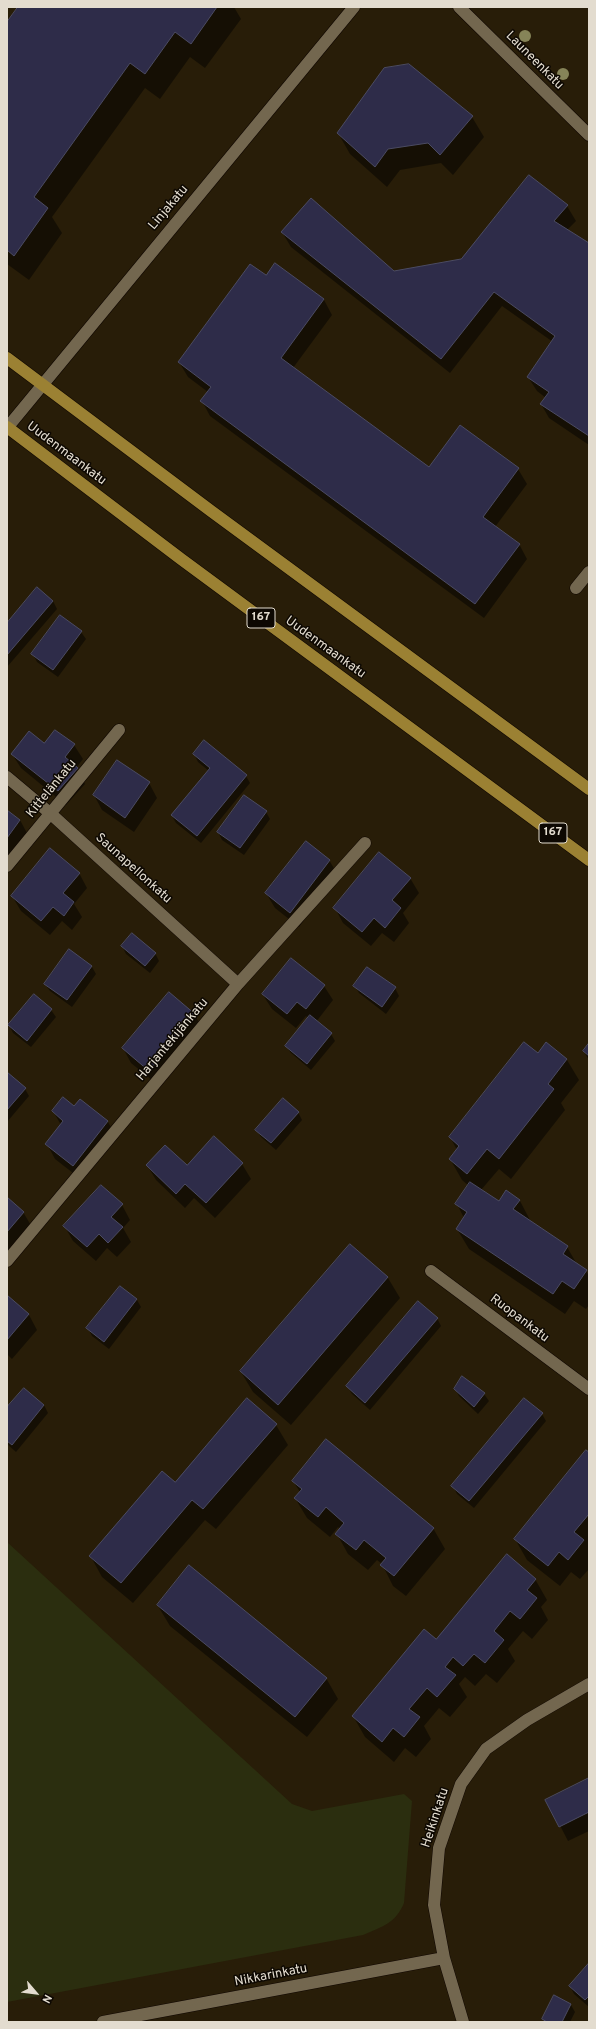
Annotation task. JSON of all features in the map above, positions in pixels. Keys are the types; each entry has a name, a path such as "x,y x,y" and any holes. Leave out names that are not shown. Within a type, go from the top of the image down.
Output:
{"main road":[{"path":"7,358 589,789"},
{"name":"Uudenmaankatu","path":"7,427 181,559 589,860"}],"street":[{"name":"Linjakatu","path":"7,427 354,7"},
{"name":"Launeenkatu","path":"459,7 589,135"},
{"path":"576,588 589,572"},
{"name":"Kittelänkatu","path":"7,866 119,730"},
{"name":"Saunapellonkatu","path":"7,777 51,814 238,984"},
{"name":"Harjantekijänkatu","path":"7,1261 238,984 365,843"},
{"name":"Ruopankatu","path":"432,1271 589,1389"},
{"name":"Heikinkatu","path":"463,2022 444,1958 434,1905 439,1848 461,1784 486,1749 527,1720 589,1684"},
{"name":"Nikkarinkatu","path":"103,2022 444,1958"}],"green space":[{"path":"7,1542 292,1804 312,1811 404,1794 412,1801 404,1903 397,1916 388,1924 363,1935 7,2002"}],"building":[{"path":"18,7 217,7 191,44 175,32 145,74 130,63 34,197 48,208 14,256 7,250 7,22"},
{"path":"409,64 473,116 440,155 428,143 388,149 375,167 337,133 384,68"},
{"path":"529,175 568,205 554,221 589,243 589,436 540,404 549,392 527,377 555,336 494,292 441,359 281,232 311,198 394,271 461,259"},
{"path":"275,263 324,299 281,358 429,467 460,425 519,468 483,517 520,544 475,604 200,401 211,387 178,362 250,264 266,275"},
{"path":"37,587 53,601 7,655 7,623"},
{"path":"60,615 82,631 53,670 31,654"},
{"path":"55,730 75,744 65,757 78,768 58,791 11,754 29,731 44,743"},
{"path":"204,740 247,775 197,836 171,815 210,768 193,754"},
{"path":"117,760 150,782 125,818 93,795"},
{"path":"244,795 267,811 240,848 217,832"},
{"path":"7,810 20,820 7,838"},
{"path":"306,841 330,860 290,913 265,893"},
{"path":"50,848 80,873 63,893 74,902 64,916 53,907 41,921 11,896"},
{"path":"379,852 411,878 392,900 401,908 385,928 374,918 362,932 333,908"},
{"path":"132,933 156,953 145,966 121,946"},
{"path":"69,949 92,966 67,1000 44,984"},
{"path":"291,958 325,985 306,1009 297,1002 287,1014 262,994"},
{"path":"367,967 396,987 382,1007 353,986"},
{"path":"169,992 196,1015 149,1071 122,1048"},
{"path":"34,994 52,1009 27,1041 8,1025"},
{"path":"310,1015 332,1033 307,1064 285,1046"},
{"path":"524,1042 538,1053 546,1042 567,1059 548,1084 554,1089 499,1159 487,1149 467,1174 449,1159 459,1146 449,1137"},
{"path":"589,1043 589,1056 583,1051"},
{"path":"7,1072 26,1088 7,1110"},
{"path":"63,1097 74,1106 80,1099 108,1121 73,1166 45,1144 63,1121 52,1111"},
{"path":"283,1098 299,1112 271,1143 255,1130"},
{"path":"214,1136 243,1163 206,1203 185,1184 176,1194 146,1165 165,1145 187,1165"},
{"path":"470,1182 499,1201 506,1190 520,1200 513,1209 568,1246 563,1254 587,1270 574,1289 562,1281 553,1294 456,1229 467,1212 455,1204"},
{"path":"101,1185 123,1204 111,1217 123,1227 108,1243 99,1234 87,1247 63,1226"},
{"path":"7,1197 24,1212 7,1232"},
{"path":"350,1244 388,1277 278,1405 240,1371"},
{"path":"120,1286 137,1299 104,1342 86,1328"},
{"path":"7,1295 29,1314 7,1340"},
{"path":"418,1301 438,1318 365,1403 346,1386"},
{"path":"462,1376 485,1393 474,1407 454,1389"},
{"path":"24,1388 44,1405 12,1445 7,1441 7,1407"},
{"path":"247,1398 277,1424 203,1509 192,1500 121,1583 89,1556 162,1471 175,1482"},
{"path":"524,1398 543,1413 469,1501 451,1486"},
{"path":"326,1439 434,1528 394,1576 380,1565 386,1558 364,1540 356,1550 335,1534 344,1523 326,1507 318,1517 294,1498 302,1489 292,1481"},
{"path":"586,1450 589,1452 589,1514 574,1532 584,1540 568,1560 559,1552 548,1566 514,1539"},
{"path":"507,1554 536,1579 527,1590 537,1598 520,1619 510,1611 494,1631 504,1640 485,1663 474,1654 463,1666 453,1657 445,1667 456,1675 437,1697 427,1688 409,1709 420,1717 404,1737 393,1728 382,1742 352,1716 424,1629 436,1639"},
{"path":"189,1565 327,1678 295,1717 157,1605"},
{"path":"589,1778 589,1812 559,1827 545,1800"},
{"path":"589,1963 589,1996 585,2000 569,1986"},
{"path":"554,1995 571,2004 562,2022 547,2022 542,2019"}]}
